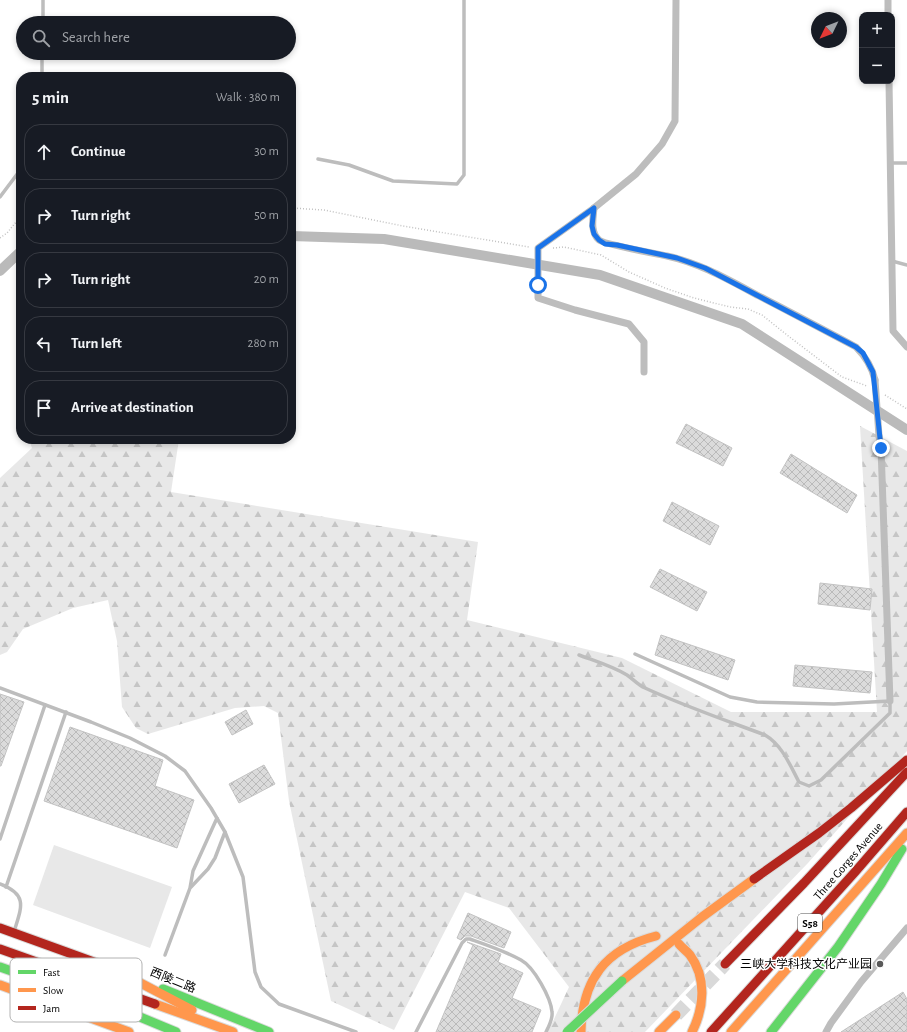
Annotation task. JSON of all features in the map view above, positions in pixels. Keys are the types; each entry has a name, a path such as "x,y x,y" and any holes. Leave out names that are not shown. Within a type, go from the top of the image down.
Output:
{"main road":[{"path":"567,1032 622,981 702,917 819,833 907,760"},
{"path":"725,964 804,883 907,772"},
{"name":"Three Gorges Avenue","path":"711,1032 856,872 907,812"},
{"name":"S58","path":"731,1032 907,833"},
{"path":"771,1032 838,947 881,884 907,841"},
{"name":"西陵二路","path":"0,928 85,958"},
{"path":"581,1032 582,1009 586,995 592,980 601,967 612,956 628,945 645,938 656,936"},
{"path":"678,944 690,954 696,964 701,979 703,1001 692,1032"},
{"path":"0,949 25,958"},
{"path":"0,967 10,970"},
{"path":"0,976 10,978"},
{"name":"西陵二路","path":"142,980 269,1032"},
{"path":"142,984 234,1032"},
{"path":"0,985 10,989"},
{"path":"142,999 234,1032"},
{"path":"659,1032 676,1015"},
{"path":"142,1018 176,1032"},
{"path":"97,1022 118,1030 129,1032"}],"street":[{"path":"644,372 644,342 629,324 575,310 538,298 538,248 594,208 636,174 662,144 675,121 676,0"},
{"path":"888,0 888,12"},
{"path":"889,84 893,331 907,347"},
{"path":"594,208 592,226 594,234 605,244 617,245 693,263 721,276 856,347 863,353 870,365 875,380 881,448 890,701"},
{"path":"826,1032 861,982 907,928"}],"lane":[{"path":"43,0 43,16"},
{"path":"318,159 349,165 393,181 457,184 464,175 464,0"},
{"path":"42,60 42,72"},
{"path":"890,163 907,163"},
{"path":"0,197 16,176"},
{"path":"892,261 907,265"},
{"path":"579,656 604,664 627,675 642,687 667,698 773,739 782,751 799,782 809,786 820,780 890,712 890,701 834,704 757,702 730,697 635,654"},
{"path":"0,688 66,712 130,738 165,756 185,770 200,791 225,832 243,877 255,972 261,987 279,1004 356,1032"},
{"path":"0,839 45,705"},
{"path":"6,887 66,712"},
{"path":"165,955 190,888 193,871 217,818"},
{"path":"190,888 208,869 215,858 225,832"},
{"path":"0,884 16,892 21,901 21,908 14,933"},
{"path":"416,1032 462,943 466,939 470,938 523,960 533,971 542,985 551,1007 552,1019 546,1032"}],"path":[{"path":"296,208 324,210 403,226 538,248 564,247 601,255 630,272 665,288 730,308 748,309 762,315 842,377 868,387"},
{"path":"0,238 7,233 16,222"},
{"path":"880,392 907,409"}],"green space":[{"path":"860,426 907,451 907,751 808,863 645,1032 548,1032 569,987 509,908 465,892 394,1030 331,1001 289,801 278,713 264,706 235,708 148,734 136,728 122,707 117,641 108,600 73,608 23,629 7,652 0,655 0,478 32,448 31,444 178,444 171,492 478,542 467,620 622,658 731,712 877,712"},
{"path":"54,845 172,887 150,948 33,905"}],"building":[{"path":"686,424 732,448 723,466 676,443"},
{"path":"791,454 857,495 847,513 780,473"},
{"path":"672,502 719,526 710,545 663,521"},
{"path":"660,569 707,592 697,611 650,587"},
{"path":"820,583 872,589 870,610 818,604"},
{"path":"661,635 735,660 728,680 655,655"},
{"path":"795,665 872,672 870,693 793,686"},
{"path":"0,694 24,702 1,766 0,766"},
{"path":"246,710 253,724 232,735 225,722"},
{"path":"70,727 163,760 155,786 194,800 177,848 44,801"},
{"path":"264,765 275,784 239,803 229,784"},
{"path":"468,913 511,932 504,948 471,936 465,936 461,940 457,938"},
{"path":"467,942 501,954 498,962 523,973 512,998 541,1010 532,1032 436,1032 473,945"},
{"path":"903,992 907,999 907,1032 841,1032"}],"waterway":[{"path":"296,236 384,239 600,275 742,324 907,430"},
{"path":"0,271 16,256"}],"tunnel":[{"path":"676,1015 725,964"}],"traffic: fast":[{"path":"771,1032 838,947 881,884 902,849"},
{"path":"0,967 10,971"},
{"path":"567,1032 622,981"},
{"path":"163,989 269,1032"},
{"path":"142,1018 176,1032"}],"traffic: slow":[{"path":"731,1032 907,833"},
{"path":"622,981 702,917 754,879"},
{"path":"581,1032 582,1013 586,997 592,982 600,969 610,958 623,949 656,936"},
{"path":"679,944 690,955 699,973 701,983 701,1003 692,1032"},
{"path":"142,984 192,1010"},
{"path":"0,985 10,989"},
{"path":"155,1004 233,1032"},
{"path":"659,1032 676,1015"},
{"path":"102,1022 129,1032"}],"traffic: jam":[{"path":"754,879 819,833 907,760"},
{"path":"725,964 804,883 907,772"},
{"path":"711,1032 907,812"},
{"path":"0,928 83,958"},
{"path":"0,949 25,958"},
{"path":"142,999 155,1004"}],"place":[{"name":"三峡大学科技文化产业园","path":"880,964"}],"route":[{"path":"538,285 538,248 594,208 592,226 594,234 605,244 617,245 693,263 721,276 856,347 863,353 870,365 875,380 881,448"}]}
